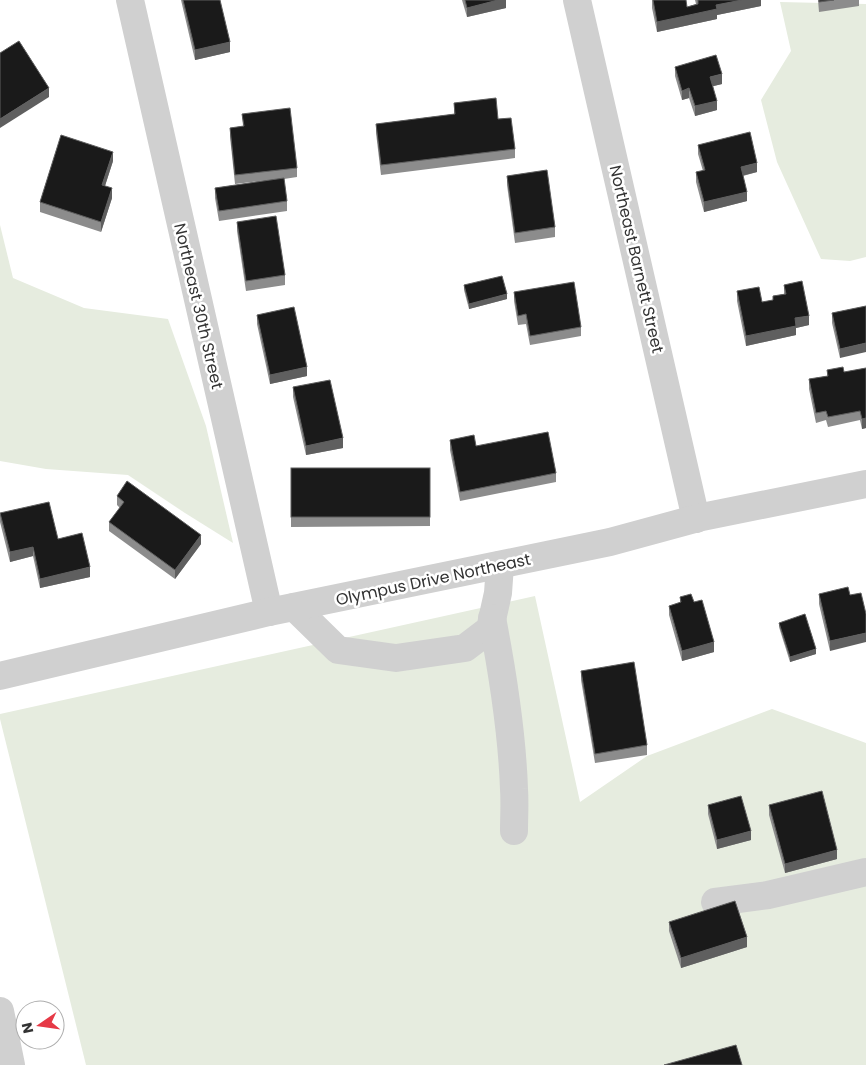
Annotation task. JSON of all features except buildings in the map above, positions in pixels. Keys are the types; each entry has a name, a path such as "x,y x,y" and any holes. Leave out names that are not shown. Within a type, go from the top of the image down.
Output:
{"street":[{"name":"Northeast 30th Street","path":"130,0 282,610"},
{"name":"Northeast Barnett Street","path":"577,0 696,519"},
{"name":"Olympus Drive Northeast","path":"0,676 282,610 610,542 696,519 866,484"},
{"path":"282,610 338,650 396,658 465,648 490,628 498,593 500,565"},
{"path":"492,618 502,670 508,719 514,789 514,831"},
{"path":"715,902 768,895 866,872"},
{"path":"0,1011 11,1065"}],"shaded area":[{"path":"780,2 866,4 866,257 850,261 821,259 777,162 761,100 791,51"},
{"path":"0,225 13,278 84,308 168,319 206,426 233,543 128,475 46,469 0,461"},
{"path":"535,596 580,802 647,756 772,709 866,743 866,1065 86,1065 0,714"}]}
